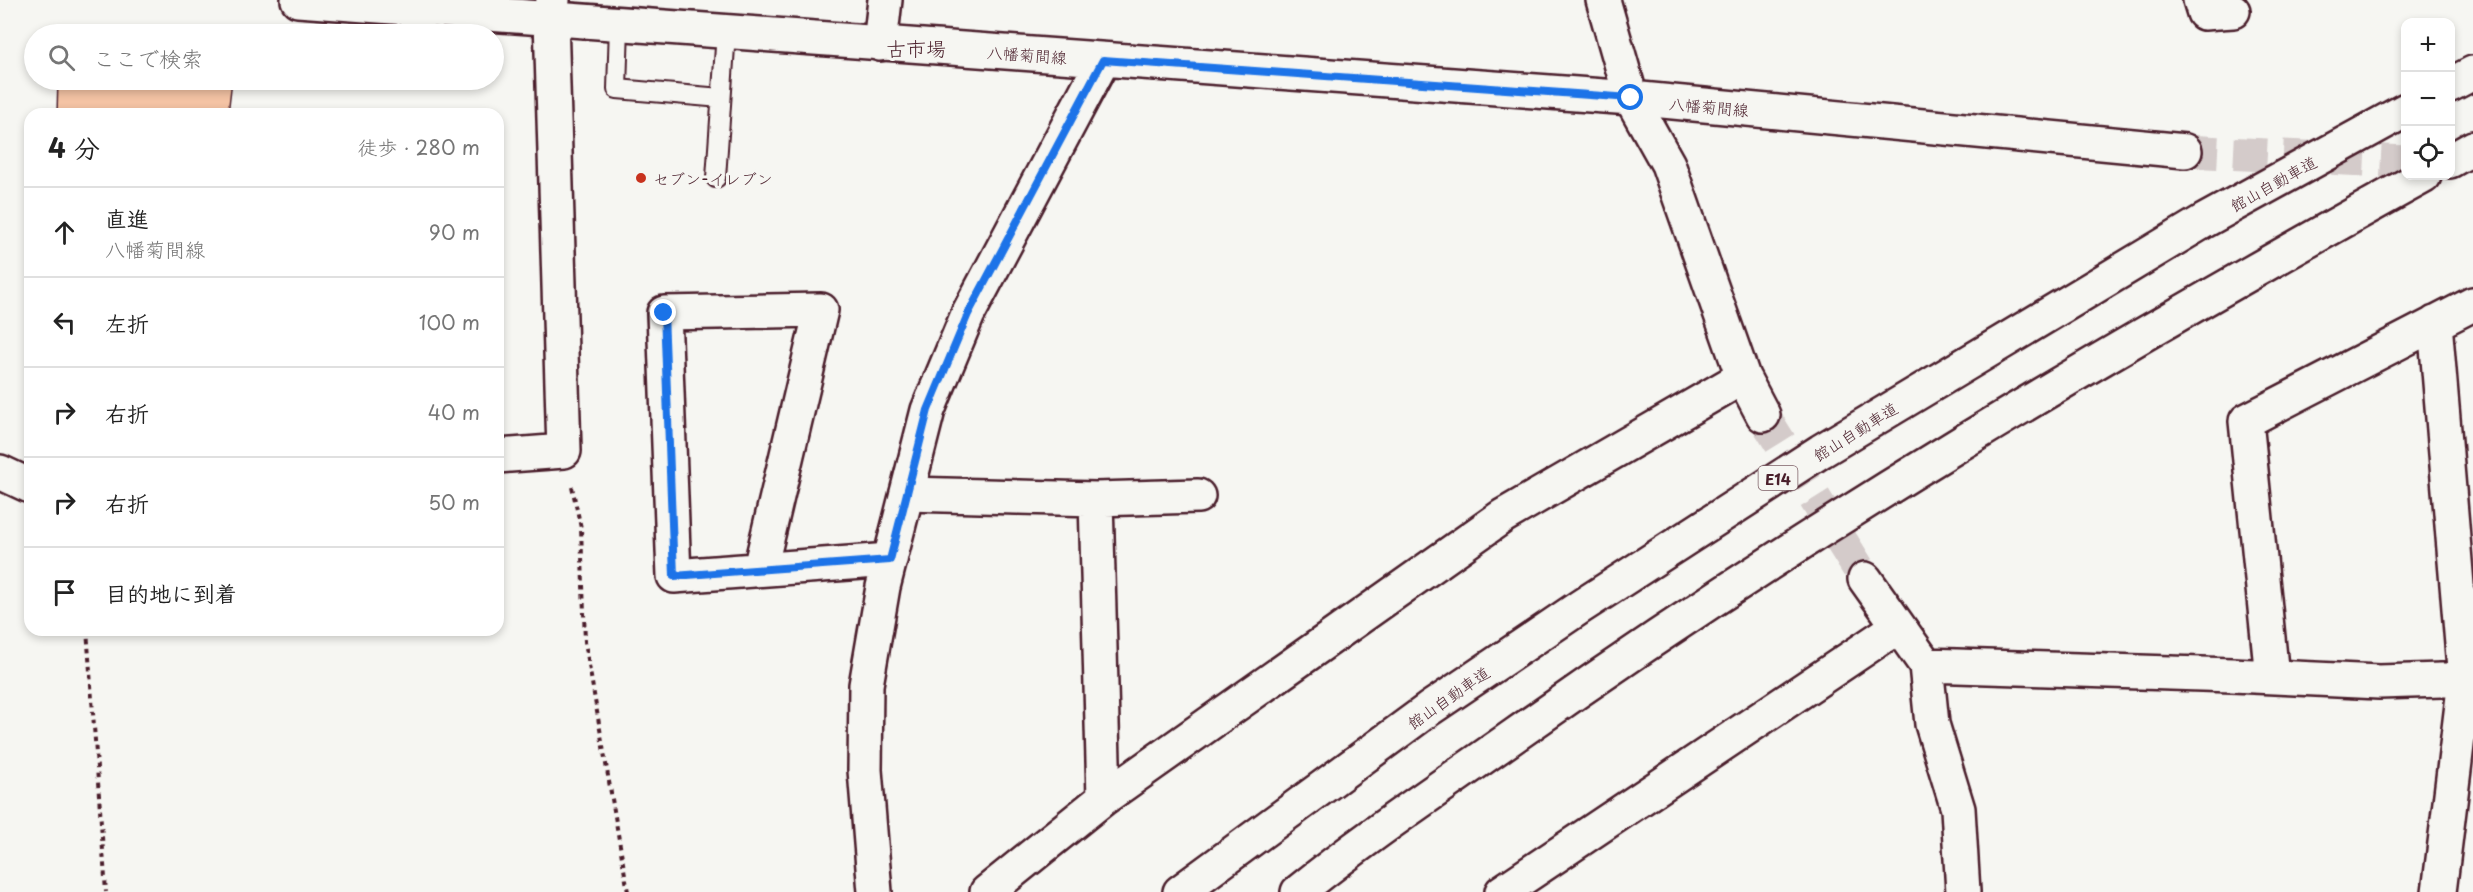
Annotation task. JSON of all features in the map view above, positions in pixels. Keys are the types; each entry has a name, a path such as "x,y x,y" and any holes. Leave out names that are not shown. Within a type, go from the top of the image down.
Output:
{"main road":[{"name":"八幡菊間線","path":"298,0 552,9 619,25 1631,98 2185,151"},
{"path":"880,44 885,0"},
{"path":"1603,0 1631,98 1668,164 1743,376 1763,415"},
{"path":"2200,0 2204,13 2233,11"},
{"path":"504,456 564,452 552,9"},
{"path":"875,892 865,770 866,685 890,560 928,410 968,314 1103,60"},
{"path":"2455,83 2473,73"},
{"name":"館山自動車道","path":"1180,892 1429,709 1580,607 1821,451 2204,221 2401,113"},
{"path":"2455,159 2473,148"},
{"path":"1298,892 1618,662 1855,508 2016,409 2228,284 2417,180"},
{"path":"2272,677 2246,421 2473,304"},
{"path":"760,569 821,310 664,313 674,576 890,560"},
{"path":"2435,323 2469,680 2439,892"},
{"path":"987,892 1104,798 1503,516 1743,376"},
{"path":"0,472 24,483"},
{"path":"907,494 1096,498 1198,496"},
{"path":"1096,498 1104,798"},
{"path":"1865,579 1926,665 1932,724 1958,809 1963,892"},
{"path":"1502,892 1897,627"},
{"path":"1926,665 2379,682 2469,680"}],"lane":[{"path":"619,25 617,89 721,98"},
{"path":"716,178 726,32"}],"path":[{"path":"564,452 581,528 585,642 628,892"},
{"path":"87,636 106,892"}],"building":[{"path":"58,90 231,90 229,108 57,108"}],"tunnel":[{"path":"2185,151 2401,162"},
{"path":"1763,415 1865,579"}],"place":[{"name":"セブン-イレブン","path":"641,178"}],"district":[{"name":"古市場","path":"916,48"}],"route":[{"path":"664,313 674,576 890,560 928,410 968,314 1103,60 1631,98"}]}
